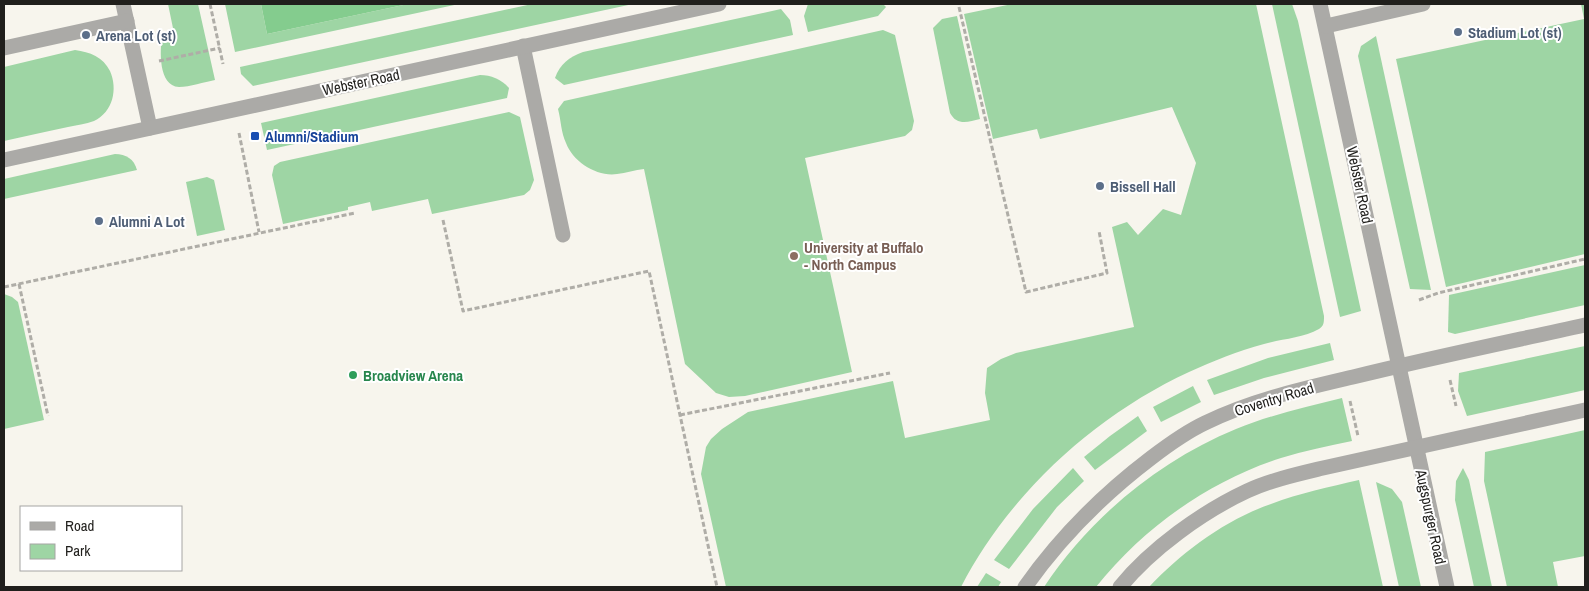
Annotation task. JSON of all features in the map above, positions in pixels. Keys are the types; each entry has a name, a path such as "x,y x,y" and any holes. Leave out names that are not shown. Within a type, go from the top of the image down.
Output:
{"street":[{"path":"123,4 150,128"},
{"name":"Webster Road","path":"4,160 719,4"},
{"name":"Webster Road","path":"1320,4 1416,448"},
{"path":"1326,26 1423,4"},
{"path":"4,48 127,21"},
{"path":"523,46 563,235"},
{"name":"Coventry Road","path":"1025,587 1062,539 1091,508 1168,445 1204,423 1274,396 1398,366 1585,325"},
{"path":"1120,587 1140,565 1184,529 1246,491 1281,478 1585,410"},
{"name":"Augspurger Road","path":"1416,448 1446,587"}],"path":[{"path":"210,4 223,64"},
{"path":"959,7 1026,292 1107,273 1098,231"},
{"path":"155,62 220,48"},
{"path":"234,110 259,232"},
{"path":"4,287 355,213"},
{"path":"443,220 463,311 649,271 718,587"},
{"path":"1419,300 1438,293 1585,260"},
{"path":"19,284 48,416"},
{"path":"680,415 890,373"},
{"path":"1449,375 1456,406"},
{"path":"1349,394 1359,439"}],"green space":[{"path":"168,4 198,4 215,80 179,87 167,81 162,66 161,50 162,36 174,33"},
{"path":"225,4 261,4 267,34 408,4 459,4 235,52"},
{"path":"261,4 408,4 267,34"},
{"path":"532,4 633,4 253,86 241,74 240,67"},
{"path":"808,4 883,4 886,7 878,16 808,32 804,16"},
{"path":"1012,4 1256,4 1324,316 1323,325 1319,329 1306,334 1254,347 1207,364 1154,390 1120,411 1057,461 1029,490 1004,520 981,553 961,587 726,587 701,474 706,447 711,439 722,429 748,412 893,381 905,438 990,420 985,393 987,368 1001,359 1016,353 1134,327 1112,227 1127,222 1138,235 1163,209 1181,215 1196,163 1172,107 1040,139 1037,129 993,139 964,14"},
{"path":"1272,4 1292,4 1298,21 1361,311 1340,317"},
{"path":"1581,4 1585,4 1585,254 1446,287 1396,59 1584,19"},
{"path":"781,9 790,20 793,35 564,85 555,78 566,62 573,56 583,52"},
{"path":"957,16 980,119 967,122 956,120 950,113 933,28 942,19"},
{"path":"883,30 895,35 914,121 912,130 905,136 805,158 852,372 745,396 729,397 716,393 685,364 644,169 620,174 609,174 594,171 587,167 569,150 564,139 558,109 564,101"},
{"path":"1376,36 1431,290 1410,289 1358,56 1361,46"},
{"path":"75,50 96,56 104,62 110,71 114,85 110,106 106,112 91,122 4,141 4,67"},
{"path":"480,75 496,78 503,82 509,88 507,98 267,150 261,123"},
{"path":"509,112 520,117 534,180 530,190 524,195 432,214 428,199 372,211 370,202 348,207 348,210 283,224 272,175 274,166 280,162"},
{"path":"115,154 129,158 137,170 4,199 4,179"},
{"path":"207,177 214,180 225,230 197,236 186,182"},
{"path":"1585,265 1585,305 1455,334 1448,332 1449,295"},
{"path":"4,294 18,302 44,420 4,429"},
{"path":"1330,343 1334,360 1264,378 1214,395 1207,380 1268,358"},
{"path":"1585,346 1585,390 1467,416 1458,391 1459,373"},
{"path":"1193,386 1201,402 1161,422 1153,407"},
{"path":"1342,398 1352,441 1281,458 1254,468 1203,493 1156,526 1114,565 1096,587 1044,587 1082,538 1104,515 1128,494 1180,457 1207,442 1249,424"},
{"path":"1138,416 1147,431 1095,470 1084,457"},
{"path":"1585,430 1585,556 1553,562 1558,587 1507,587 1484,481 1485,452"},
{"path":"1073,468 1084,481 1057,507 1009,569 994,560 1033,509"},
{"path":"1463,468 1469,480 1492,587 1474,587 1455,500 1456,481"},
{"path":"1359,480 1383,587 1149,587 1205,538 1237,519 1271,504 1315,490"},
{"path":"1376,482 1392,489 1402,502 1421,587 1399,587"},
{"path":"986,573 1001,582 998,587 977,587"}],"place":[{"name":"Stadium Lot (st)","path":"1458,32"},
{"name":"Arena Lot (st)","path":"86,35"},
{"name":"Alumni/Stadium","path":"255,136"},
{"name":"Bissell Hall","path":"1100,186"},
{"name":"Alumni A Lot","path":"99,221"},
{"name":"University at Buffalo - North Campus","path":"794,256"},
{"name":"Broadview Arena","path":"353,375"}]}
